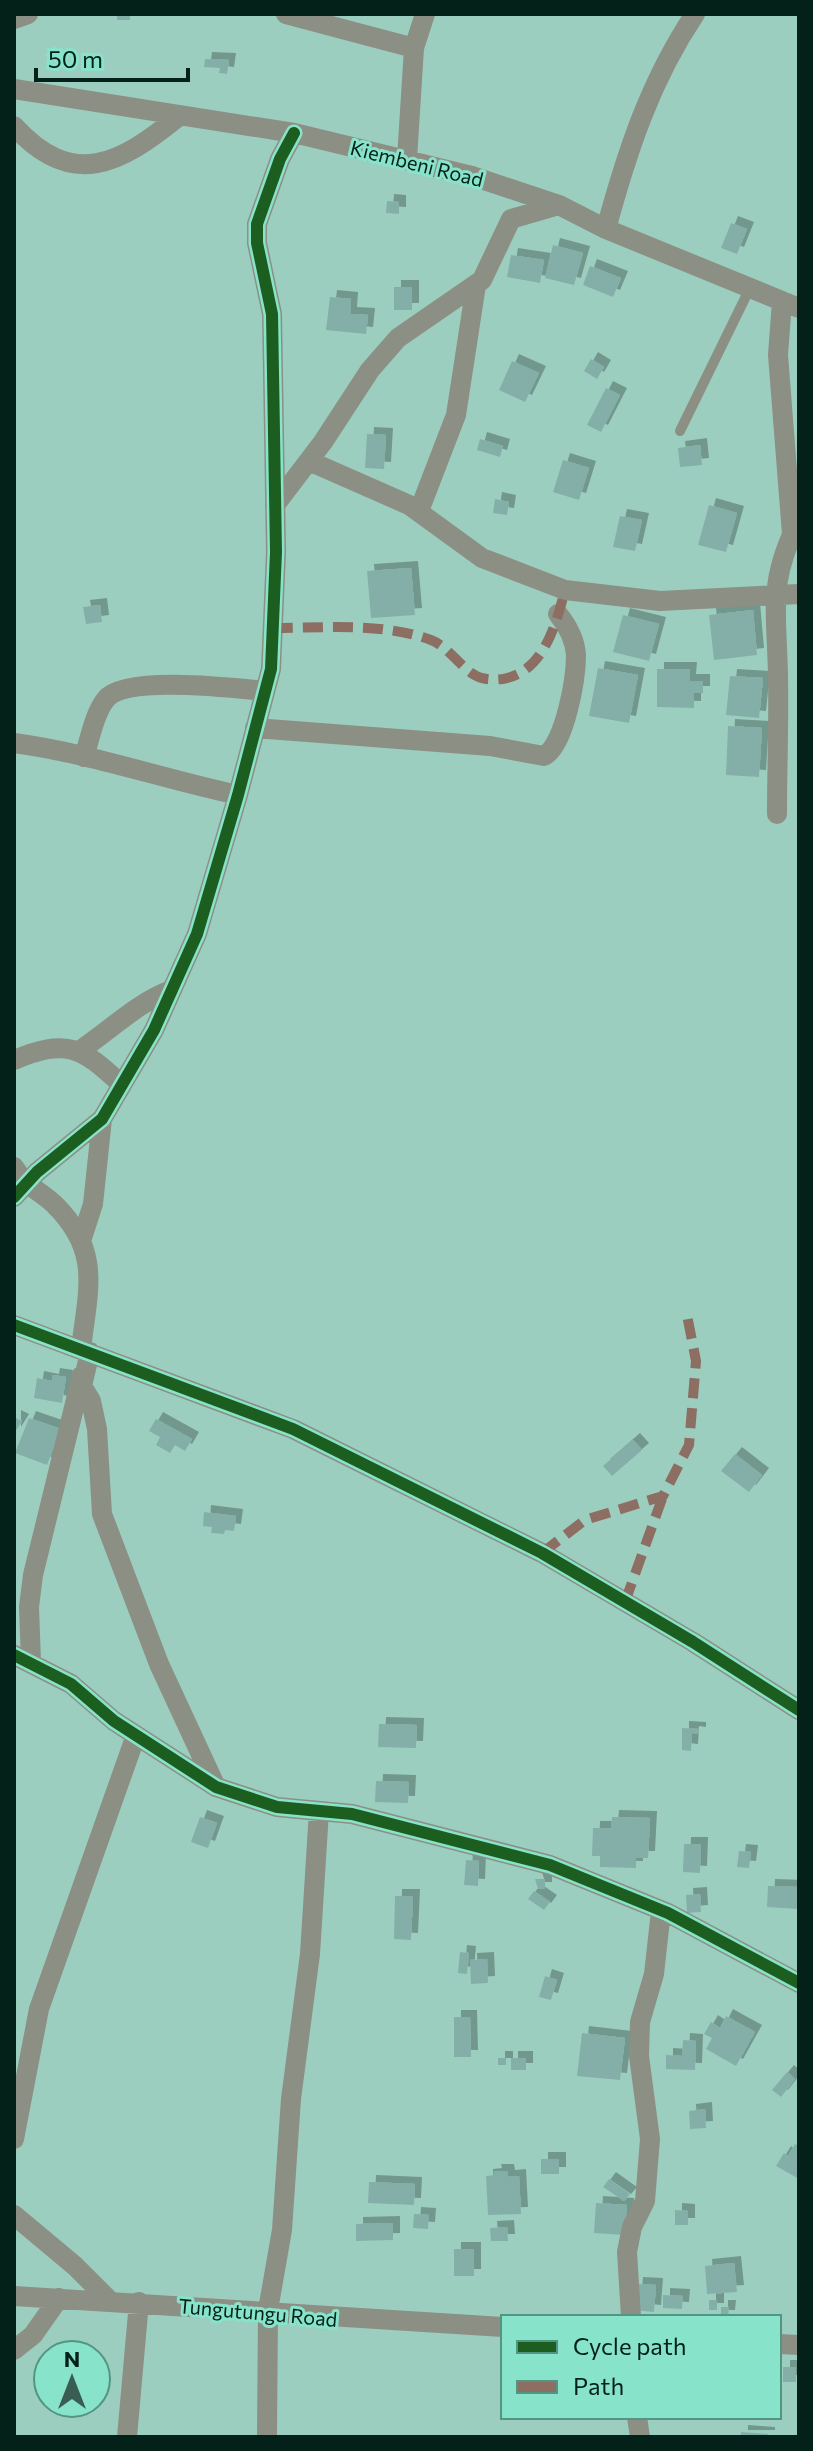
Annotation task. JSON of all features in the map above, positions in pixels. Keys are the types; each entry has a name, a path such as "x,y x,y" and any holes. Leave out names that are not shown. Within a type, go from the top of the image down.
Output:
{"street":[{"path":"14,19 28,14"},
{"path":"286,14 314,18 414,48"},
{"path":"407,159 414,48 425,14"},
{"path":"606,229 630,145 649,96 695,14"},
{"name":"Kiembeni Road","path":"14,89 294,133 407,159 559,205 606,229 790,304"},
{"path":"14,126 38,147 66,162 89,167 120,158 178,117"},
{"path":"82,1238 93,1204 102,1119 154,1030 197,934 271,669 275,505 272,314 257,243 257,224 280,159 294,133"},
{"path":"275,505 309,461 370,370 398,338 482,280 511,219 559,205"},
{"path":"419,511 456,415 476,285"},
{"path":"777,814 779,678 774,593 781,556 795,527 778,355 790,304"},
{"path":"309,461 419,511 482,558 565,590 660,601 799,594"},
{"path":"255,728 476,744 544,756 552,752 559,739 576,653 567,625 558,614"},
{"path":"84,757 106,699 120,690 146,686 265,691"},
{"path":"14,743 238,795"},
{"path":"79,1051 102,1036 136,1006 171,990"},
{"path":"14,1060 52,1046 79,1051 121,1084"},
{"path":"102,1119 18,1183 50,1201 82,1238 89,1259 86,1351 33,1575 23,1659 71,1684 136,1735 216,1787 277,1807 352,1814 550,1865 661,1911 799,1983"},
{"path":"14,1325 293,1429 542,1553 693,1642 799,1710"},
{"path":"82,1375 97,1429 102,1514 159,1664 216,1787"},
{"path":"14,2139 39,2009 136,1735"},
{"path":"267,2437 268,2310 282,2230 291,2099 310,1954 319,1811"},
{"path":"631,2315 627,2252 632,2227 645,2201 650,2139 639,2056 640,2022 654,1974 661,1911"},
{"path":"14,2215 75,2266 110,2301"},
{"name":"Tungutungu Road","path":"14,2296 501,2327"},
{"path":"14,2350 33,2335 59,2298"},
{"path":"127,2437 139,2302"}],"lane":[{"path":"680,431 750,288"}],"building":[{"path":"117,14 130,14 130,20 117,20"},
{"path":"205,59 229,60 227,74 219,73 220,68 204,67"},
{"path":"387,201 399,202 399,214 386,213"},
{"path":"731,223 747,229 737,254 721,248"},
{"path":"553,245 583,253 574,285 545,278"},
{"path":"511,255 544,260 540,283 507,277"},
{"path":"590,266 621,278 613,297 583,285"},
{"path":"394,287 412,287 412,310 394,310"},
{"path":"330,297 351,299 350,314 368,315 366,334 326,330"},
{"path":"591,359 604,367 597,379 584,371"},
{"path":"512,361 539,373 525,402 499,390"},
{"path":"606,388 620,395 601,432 587,425"},
{"path":"367,434 386,435 384,469 365,468"},
{"path":"480,439 503,446 500,457 477,450"},
{"path":"700,445 702,465 680,467 678,448"},
{"path":"563,460 589,468 579,500 553,492"},
{"path":"495,499 509,502 507,515 493,513"},
{"path":"709,505 737,513 726,552 698,545"},
{"path":"620,516 642,520 635,551 613,547"},
{"path":"411,568 415,615 371,618 367,571"},
{"path":"100,605 102,622 86,624 83,607"},
{"path":"753,610 757,655 714,660 709,615"},
{"path":"623,615 659,624 649,661 613,652"},
{"path":"598,668 638,675 629,723 589,716"},
{"path":"657,669 690,669 689,681 703,681 703,693 694,693 694,708 657,707"},
{"path":"730,676 763,678 759,718 726,715"},
{"path":"728,726 762,728 759,777 726,775"},
{"path":"53,1375 66,1377 62,1403 34,1398 37,1378 52,1381"},
{"path":"14,1417 22,1421 14,1434"},
{"path":"29,1418 61,1429 47,1465 15,1453"},
{"path":"156,1419 192,1439 185,1451 175,1445 170,1453 156,1445 160,1437 149,1431"},
{"path":"633,1440 642,1450 612,1476 603,1466"},
{"path":"735,1454 762,1475 749,1492 721,1471"},
{"path":"204,1512 236,1516 234,1531 211,1533 212,1527 203,1526"},
{"path":"379,1724 417,1725 416,1748 378,1747"},
{"path":"682,1728 699,1729 699,1734 692,1733 691,1751 682,1750"},
{"path":"376,1781 409,1782 408,1803 375,1802"},
{"path":"200,1817 217,1823 208,1848 191,1842"},
{"path":"612,1817 650,1818 648,1858 636,1858 636,1868 600,1867 600,1856 592,1856 593,1828 611,1828"},
{"path":"684,1844 701,1844 700,1873 683,1872"},
{"path":"739,1851 751,1852 749,1868 737,1867"},
{"path":"466,1860 479,1861 478,1886 464,1885"},
{"path":"535,1879 545,1879 545,1889 538,1889"},
{"path":"768,1886 799,1887 799,1909 767,1907"},
{"path":"534,1891 550,1902 544,1910 528,1899"},
{"path":"700,1894 701,1912 687,1913 686,1895"},
{"path":"395,1896 413,1896 411,1940 394,1939"},
{"path":"460,1952 469,1953 467,1974 458,1973"},
{"path":"487,1959 488,1983 471,1984 470,1960"},
{"path":"545,1976 557,1980 551,2000 539,1997"},
{"path":"726,2016 755,2032 736,2066 706,2049 712,2038 704,2034 711,2022 720,2028"},
{"path":"454,2017 470,2017 471,2057 454,2057"},
{"path":"582,2033 625,2038 620,2080 577,2076"},
{"path":"683,2040 696,2041 695,2070 666,2069 666,2055 682,2056"},
{"path":"498,2058 506,2058 506,2065 498,2065"},
{"path":"511,2058 526,2058 526,2070 511,2070"},
{"path":"787,2072 795,2079 781,2097 772,2090"},
{"path":"705,2109 706,2128 690,2129 689,2111"},
{"path":"795,2144 799,2146 799,2179 776,2166 784,2153 788,2156"},
{"path":"541,2159 559,2159 559,2174 541,2174"},
{"path":"494,2171 507,2171 508,2177 519,2176 521,2214 488,2215 486,2176 495,2175"},
{"path":"609,2179 630,2194 624,2201 603,2187"},
{"path":"369,2182 415,2184 414,2205 368,2203"},
{"path":"596,2203 627,2205 625,2235 594,2233"},
{"path":"675,2210 688,2211 688,2225 675,2225"},
{"path":"414,2214 429,2215 428,2229 413,2228"},
{"path":"393,2223 393,2240 356,2241 356,2224"},
{"path":"507,2227 508,2241 491,2241 490,2228"},
{"path":"454,2249 474,2249 474,2276 454,2276"},
{"path":"734,2263 737,2292 707,2294 705,2266"},
{"path":"636,2284 656,2285 654,2312 634,2310"},
{"path":"663,2295 683,2296 682,2309 663,2308"},
{"path":"709,2300 717,2300 717,2310 709,2310"},
{"path":"721,2307 729,2307 728,2315 721,2315"},
{"path":"783,2367 796,2367 796,2382 783,2382"},
{"path":"741,2432 768,2434 768,2437 741,2437"}],"marked path":[{"path":"273,628 352,627 412,634 437,643 476,676 503,679 517,675 538,657 552,631 565,590"},
{"path":"542,1553 585,1520 663,1496 689,1445 696,1361 686,1310"},
{"path":"625,1602 663,1496"}],"cycle path":[{"path":"14,1197 37,1172 102,1119 154,1030 197,934 238,795 271,669 276,552 272,314 257,243 257,224 280,159 294,133"},
{"path":"14,1325 293,1429 542,1553 693,1642 799,1710"},
{"path":"14,1655 71,1684 114,1721 216,1787 277,1807 352,1814 550,1865 668,1913 799,1983"}]}
